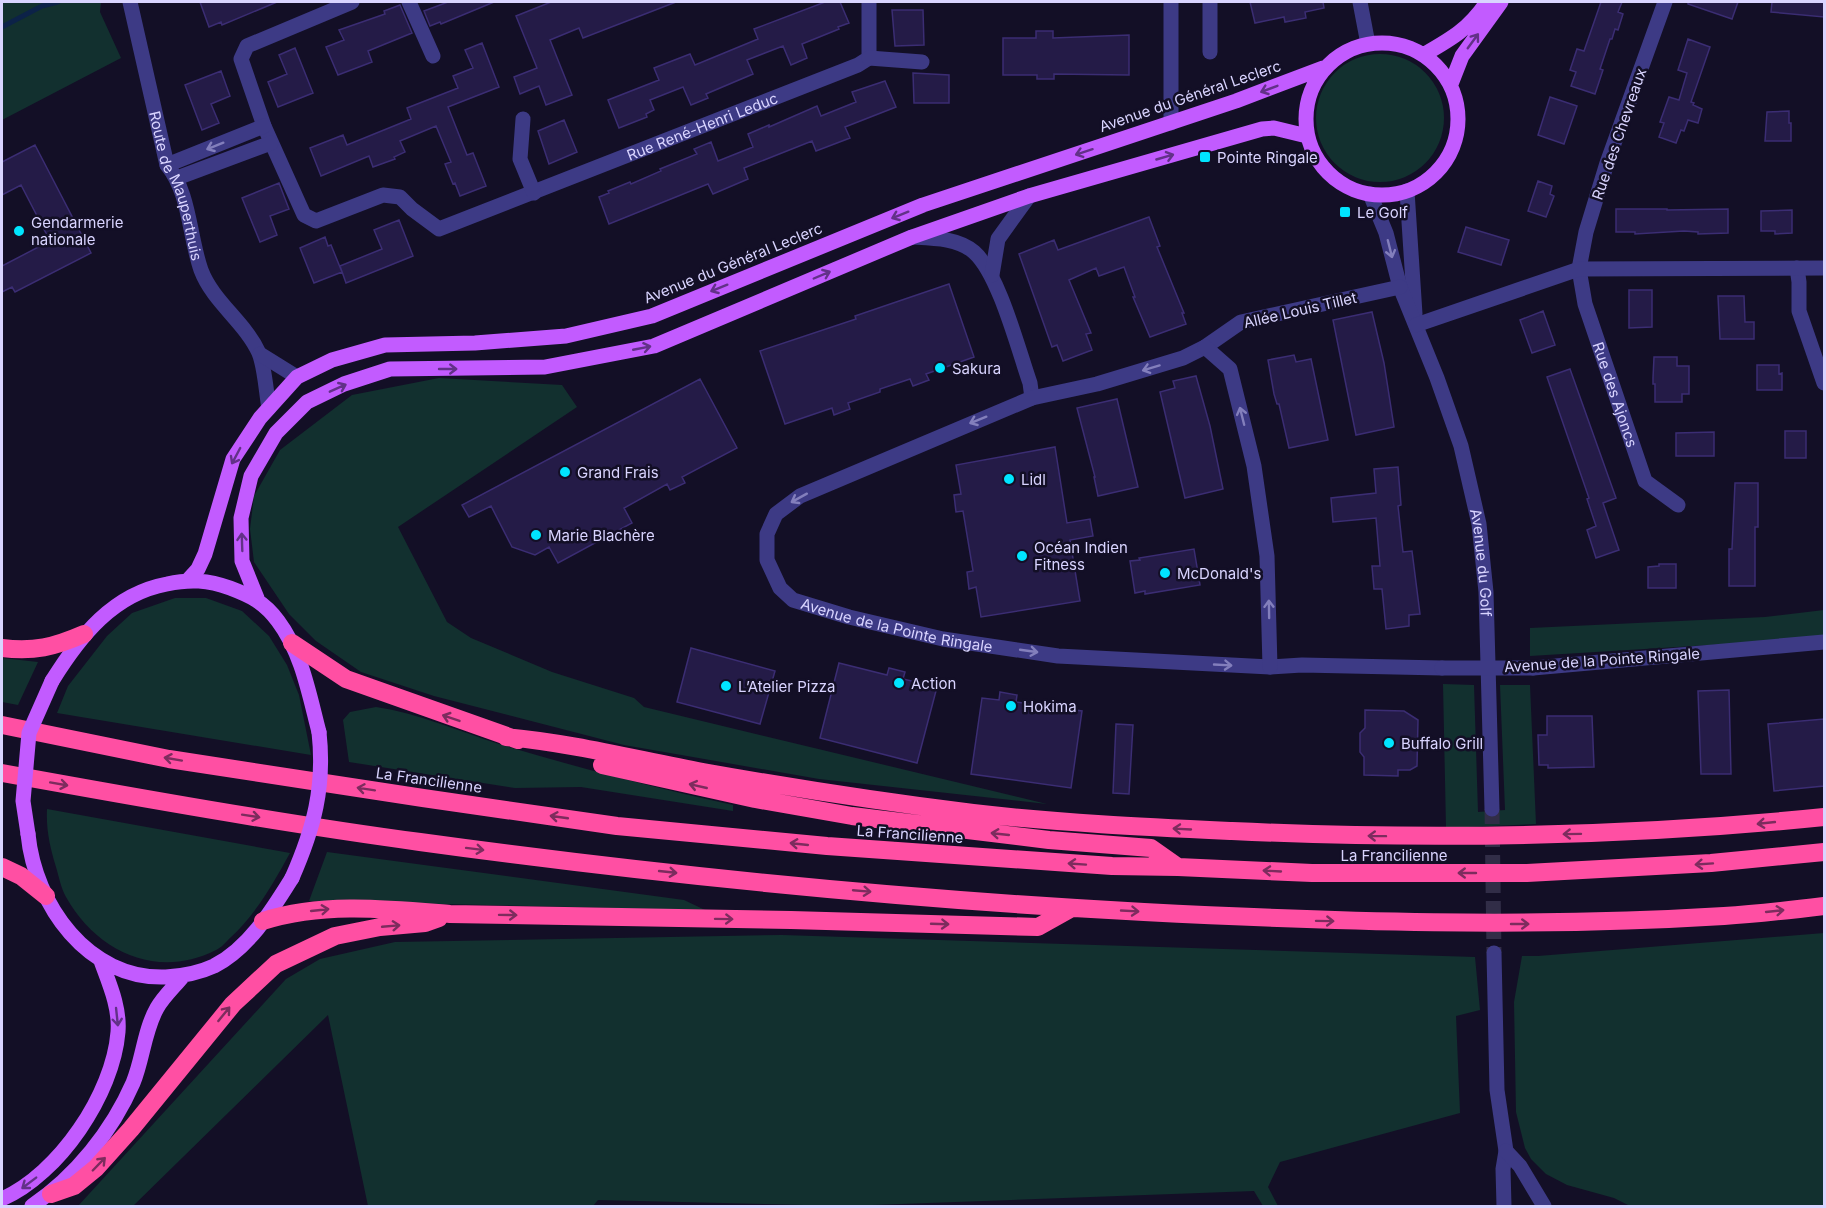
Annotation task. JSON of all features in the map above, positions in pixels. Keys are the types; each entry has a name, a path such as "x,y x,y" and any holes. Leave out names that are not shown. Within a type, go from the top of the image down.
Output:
{"highway":[{"path":"2,648 23,651 56,646 84,634"},
{"path":"292,643 346,679 506,737 605,766 755,799 852,816 934,827 1151,848 1178,867"},
{"name":"La Francilienne","path":"2,725 169,759 617,826 839,847 1112,867 1178,867 1312,873 1527,873 1711,863 1824,852"},
{"path":"506,737 546,741 704,772 848,796 975,813 1145,827 1314,835 1473,837 1639,833 1824,817"},
{"path":"2,773 160,802 417,842 824,888 1072,908 1304,921 1526,924 1726,916 1824,906"},
{"path":"2,867 21,876 46,896"},
{"path":"263,921 282,915 326,909 394,909 450,914 1038,927 1072,908"},
{"path":"51,1194 74,1186 96,1168 131,1129 233,1004 276,964 335,936 381,927 424,923 450,914"}],"main road":[{"path":"1424,55 1446,43 1475,21 1487,2"},
{"path":"1451,84 1462,56 1501,2"},
{"path":"1390,43 1424,55 1438,67 1451,84 1458,114 1456,138 1446,161 1429,179 1407,191 1388,195 1370,194 1341,184 1319,163 1307,136 1305,113 1310,92 1323,68 1340,55 1368,44 1390,43"},
{"name":"Avenue du Général Leclerc","path":"188,580 198,569 206,554 233,459 269,408 297,377 332,360 385,345 475,343 566,336 652,316 923,205 1172,123 1323,68"},
{"path":"256,598 242,561 241,518 251,476 276,433 307,402 344,384 390,369 545,367 654,346 912,237 1029,196 1262,129 1274,128 1307,136"},
{"path":"188,580 214,582 256,598 278,620 292,643 305,678 319,732 322,760 320,792 308,842 292,878 263,921 240,948 214,966 183,976 146,976 124,971 100,961 72,937 57,917 46,896 28,834 23,801 29,732 52,681 84,634 100,617 122,601 151,587 188,580"},
{"path":"2,1199 16,1193 37,1177 66,1146 92,1111 109,1073 118,1031 115,998 100,961"},
{"path":"32,1206 51,1194 87,1157 115,1119 134,1082 157,1007 183,976"}],"street":[{"name":"Route de Mauperthuis","path":"130,2 165,147 167,165 177,178 202,271 213,290 241,325 260,354 269,408"},
{"name":"Rue René-Henri Leduc","path":"352,2 247,46 241,59 264,126 304,215 316,221 383,195 400,197 412,209 440,229 847,69 869,58 922,62"},
{"path":"409,2 433,57"},
{"path":"869,2 869,58"},
{"path":"1171,2 1172,123"},
{"path":"1210,2 1210,52"},
{"path":"1360,2 1368,44"},
{"name":"Rue des Chevreaux","path":"1579,269 1586,232 1607,163 1665,2"},
{"path":"523,119 520,159 534,193"},
{"path":"167,165 264,126"},
{"path":"177,178 271,143"},
{"path":"1407,191 1416,326 1579,269 1824,268"},
{"name":"Avenue du Golf","path":"1370,194 1386,233 1400,287 1437,378 1461,446 1479,524 1486,592 1492,809"},
{"path":"992,275 998,239 1029,196"},
{"path":"912,237 947,239 973,251 992,275 1030,383 1032,398"},
{"path":"1797,268 1799,311 1824,383"},
{"name":"Rue des Ajoncs","path":"1579,269 1585,304 1645,481 1678,505"},
{"name":"Allée Louis Tillet","path":"1205,346 1241,322 1400,287"},
{"path":"1205,346 1230,369 1254,466 1267,556 1270,667"},
{"name":"Avenue de la Pointe Ringale","path":"1205,346 1183,358 1097,384 1032,398 791,502 776,514 768,534 767,560 780,588 793,600 943,639 1058,656 1270,667 1302,664 1533,668 1824,642"},
{"name":"Route de Mauperthuis","path":"260,354 297,377"},
{"path":"1494,952 1497,1090 1506,1151 1503,1169 1504,1206"},
{"path":"1506,1151 1520,1166 1545,1206"}],"green space":[{"path":"2,2 101,2 100,12 121,58 2,120"},
{"path":"1380,54 1405,58 1426,72 1440,93 1444,118 1440,143 1426,164 1405,178 1380,182 1355,178 1334,164 1320,143 1316,118 1320,93 1334,72 1355,58"},
{"path":"439,378 562,385 577,407 398,527 447,622 471,638 552,672 634,698 644,707 1047,804 819,779 624,745 434,696 361,672 316,641 289,614 254,562 250,529 254,496 280,450 352,395"},
{"path":"175,598 206,598 242,611 269,636 287,665 299,695 311,755 57,713 68,686 107,636 132,613"},
{"path":"1824,610 1824,638 1530,656 1530,628 1765,617"},
{"path":"2,658 38,662 18,705 2,702"},
{"path":"1443,684 1474,685 1478,812 1505,810 1500,685 1530,685 1536,824 1446,828"},
{"path":"376,707 423,718 499,744 586,769 733,805 733,811 581,787 515,788 349,762 343,720 350,712"},
{"path":"47,809 290,853 256,909 220,948 194,959 172,962 151,961 130,955 94,933 66,897 52,852"},
{"path":"327,852 684,900 705,910 309,901"},
{"path":"1824,933 1824,1206 1630,1206 1614,1198 1567,1185 1546,1174 1531,1159 1525,1148 1516,1112 1514,1002 1522,956"},
{"path":"782,935 1475,957 1480,1010 1456,1016 1460,1113 1280,1162 1268,1187 1278,1206 1263,1206 1254,1191 845,1206 598,1200 593,1206 368,1206 328,1015 133,1206 78,1206 286,979 320,959 395,942"}],"building":[{"path":"200,2 277,2 222,25 221,22 209,27"},
{"path":"448,2 494,2 441,24 440,22 430,26 424,11"},
{"path":"551,2 676,2 583,38 579,28 550,40 572,95 546,105 539,86 520,94 514,77 537,68 516,16"},
{"path":"825,2 840,2 849,23 802,44 807,58 791,65 783,46 747,60 753,74 706,94 708,98 691,105 683,87 650,100 654,110 646,114 647,117 619,128 608,100 659,80 654,68 690,54 695,65 758,39 754,29"},
{"path":"1250,2 1323,2 1324,8 1305,12 1306,18 1285,22 1284,17 1255,23"},
{"path":"1601,2 1622,2 1618,12 1623,14 1618,30 1615,29 1610,39 1595,94 1571,86 1576,72 1570,70 1577,49 1584,51"},
{"path":"1688,2 1738,2 1732,19 1688,4"},
{"path":"1772,2 1824,2 1824,17 1771,12"},
{"path":"400,5 412,33 368,51 372,62 338,75 326,47 344,40 339,30 385,14 384,11"},
{"path":"892,10 923,10 924,45 895,46"},
{"path":"1036,31 1053,31 1053,38 1129,35 1129,75 1054,74 1054,79 1037,79 1037,75 1003,75 1003,38 1036,38"},
{"path":"1688,39 1710,47 1691,102 1702,109 1698,123 1688,120 1676,143 1659,137 1664,123 1660,122 1669,97 1679,100 1687,73 1678,70"},
{"path":"482,43 499,87 448,107 467,155 473,153 486,186 460,196 445,164 451,162 436,126 400,141 405,152 394,157 395,159 373,167 369,156 321,176 310,148 343,135 347,145 411,119 407,108 458,88 453,76 473,68 465,50"},
{"path":"295,48 313,93 278,107 268,82 287,74 279,55"},
{"path":"221,71 230,96 211,104 219,123 202,130 185,85"},
{"path":"913,73 949,75 949,103 914,103"},
{"path":"885,81 896,107 845,127 850,138 816,151 812,141 744,168 748,179 713,194 708,184 609,224 599,197 609,193 608,191 630,182 631,184 697,154 694,149 711,142 718,161 753,147 748,134 817,106 821,116 856,102 852,92"},
{"path":"1550,97 1577,106 1564,144 1538,135"},
{"path":"1789,111 1791,141 1765,141 1767,112"},
{"path":"564,120 577,152 549,164 538,131"},
{"path":"35,145 91,253 15,292 12,287 2,292 2,266 50,241 21,185 2,195 2,162"},
{"path":"1538,181 1552,186 1550,194 1554,196 1546,217 1528,211"},
{"path":"279,183 289,209 270,216 277,235 260,242 242,198"},
{"path":"1616,209 1728,209 1728,233 1698,234 1698,232 1684,231 1635,234 1635,232 1616,232"},
{"path":"1792,210 1792,233 1775,234 1775,231 1761,231 1761,211"},
{"path":"1149,217 1160,246 1157,247 1184,313 1182,313 1186,324 1150,337 1133,297 1135,297 1124,267 1099,276 1096,268 1069,280 1091,333 1086,334 1092,350 1063,361 1057,345 1052,347 1019,254 1054,240 1058,250"},
{"path":"399,220 413,256 346,283 340,266 382,249 374,230"},
{"path":"1466,227 1509,240 1501,265 1458,252"},
{"path":"325,237 328,246 331,245 342,272 314,283 300,248"},
{"path":"949,284 974,357 926,374 929,380 913,386 910,379 880,389 880,392 848,403 850,409 834,415 832,408 785,424 760,351 856,319 855,316"},
{"path":"1629,290 1652,290 1652,327 1629,328"},
{"path":"1718,296 1744,296 1745,322 1754,322 1754,339 1720,339"},
{"path":"1543,311 1555,345 1532,353 1520,320"},
{"path":"1372,312 1384,363 1394,427 1356,435 1333,320"},
{"path":"1294,355 1296,362 1311,359 1328,440 1289,448 1279,404 1274,394 1268,360"},
{"path":"1654,357 1677,357 1677,366 1689,366 1689,394 1682,394 1682,402 1655,402"},
{"path":"1757,365 1779,365 1779,374 1782,373 1782,390 1757,390"},
{"path":"1570,369 1616,498 1603,503 1619,550 1596,558 1587,530 1596,526 1587,499 1589,498 1547,377"},
{"path":"1196,376 1210,426 1223,489 1185,498 1160,392 1175,388 1173,381"},
{"path":"700,379 737,448 682,477 685,483 670,490 667,484 624,508 632,523 558,563 549,547 535,555 512,547 491,506 469,517 462,505"},
{"path":"1117,399 1138,487 1098,496 1077,408"},
{"path":"1785,431 1806,431 1806,458 1785,458"},
{"path":"1714,432 1714,456 1676,456 1676,433"},
{"path":"1055,447 1067,523 1090,519 1093,536 1070,540 1080,601 981,617 976,587 969,589 967,572 973,571 963,511 956,512 954,495 961,494 956,465"},
{"path":"1398,467 1401,505 1398,506 1403,552 1412,551 1420,614 1409,615 1409,626 1386,629 1382,589 1374,589 1372,566 1380,566 1376,518 1333,522 1331,498 1376,493 1374,469"},
{"path":"1735,483 1758,483 1755,586 1729,586 1729,549 1732,549"},
{"name":"McDonald's","path":"1194,549 1200,585 1145,594 1145,591 1135,593 1130,561"},
{"path":"1659,564 1676,564 1676,588 1648,588 1648,567 1659,566"},
{"name":"L’Atelier Pizza","path":"691,648 775,671 760,724 677,702"},
{"path":"839,663 887,675 889,668 905,672 903,679 937,687 917,763 820,738"},
{"path":"1729,690 1731,774 1701,774 1698,691"},
{"path":"1000,692 1017,695 1016,702 1082,711 1071,788 971,774 982,698 999,700"},
{"name":"Buffalo Grill","path":"1365,710 1404,711 1418,720 1417,766 1410,770 1398,770 1398,776 1364,775 1364,757 1360,752 1360,733 1365,728"},
{"path":"1547,716 1592,716 1594,767 1548,768 1548,765 1539,765 1538,735 1547,735"},
{"path":"1824,719 1824,786 1774,791 1768,724"},
{"path":"1116,724 1133,725 1129,794 1113,793"}],"waterway":[{"path":"2,27 42,6 58,2"}],"tunnel":[{"path":"1492,809 1494,953"}],"place":[{"name":"Pointe Ringale","path":"1205,157"},
{"name":"Le Golf","path":"1345,212"},
{"name":"Gendarmerie nationale","path":"19,231"},
{"name":"Sakura","path":"940,368"},
{"name":"Grand Frais","path":"565,472"},
{"name":"Lidl","path":"1009,479"},
{"name":"Marie Blachère","path":"536,535"},
{"name":"Océan Indien Fitness","path":"1022,556"},
{"name":"McDonald's","path":"1165,573"},
{"name":"Action","path":"899,683"},
{"name":"L’Atelier Pizza","path":"726,686"},
{"name":"Hokima","path":"1011,706"},
{"name":"Buffalo Grill","path":"1389,743"}]}
